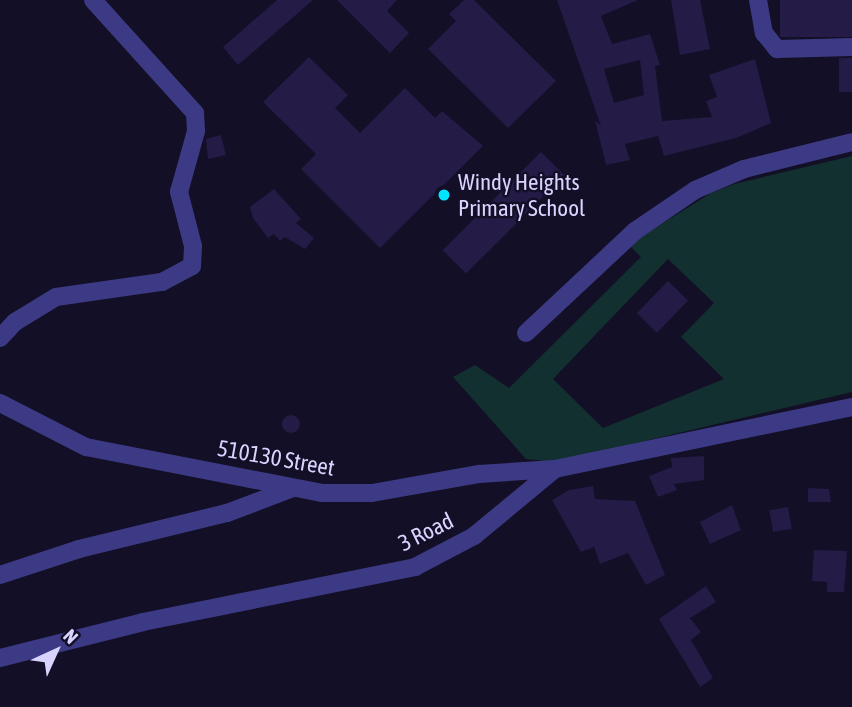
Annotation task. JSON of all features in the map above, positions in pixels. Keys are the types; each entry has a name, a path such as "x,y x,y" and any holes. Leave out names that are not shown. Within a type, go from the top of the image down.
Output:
{"street":[{"path":"0,338 15,322 56,297 163,282 192,266 193,246 179,192 196,131 195,113 93,0"},
{"path":"758,0 764,33 777,49 852,47"},
{"path":"526,333 635,231 695,190 744,169 852,142"},
{"name":"510130 Street","path":"0,403 86,447 293,488 372,493 479,474 555,468"},
{"name":"3 Road","path":"0,658 143,622 415,567 474,536 555,468 852,407"},
{"path":"0,575 79,549 227,513 293,488"}],"green space":[{"path":"852,156 852,392 556,462 526,459 453,377 475,365 509,388 641,257 629,245 711,193 734,184","holes":["668,259 714,303 681,337 724,379 603,428 553,379"]}],"building":[{"path":"277,0 313,0 238,65 223,47"},
{"path":"337,0 397,0 387,11 409,33 390,53"},
{"path":"464,0 474,0 556,81 508,128 428,49 456,21 449,14"},
{"path":"557,0 638,0 601,16 612,44 650,34 660,65 655,66 662,121 712,117 706,101 717,97 709,75 755,59 771,123 736,138 664,156 658,136 625,144 630,160 606,165 595,120 601,126","holes":["640,60 644,95 614,103 604,69"]},
{"path":"671,0 700,0 710,49 680,55"},
{"path":"780,0 852,0 852,37 780,37"},
{"path":"309,57 348,95 335,108 360,133 405,88 435,118 442,111 483,146 380,248 301,169 316,154 263,102"},
{"path":"839,58 852,58 852,92 839,92"},
{"path":"221,135 226,155 208,159 206,139"},
{"path":"541,152 564,175 466,274 443,250"},
{"path":"274,189 301,219 296,223 314,238 305,249 285,237 280,241 274,234 268,238 253,218 250,207"},
{"path":"668,281 688,300 657,333 637,313"},
{"path":"287,415 295,415 300,424 298,431 287,433 282,428 282,420"},
{"path":"704,456 704,480 674,484 677,490 658,497 649,476 672,467 671,458"},
{"path":"593,486 595,499 635,501 665,575 646,585 628,553 600,564 594,547 581,552 552,500 569,490"},
{"path":"808,488 829,489 831,502 808,502"},
{"path":"732,505 741,530 710,544 700,522"},
{"path":"788,507 792,529 773,532 769,510"},
{"path":"814,550 847,551 844,592 827,592 827,582 812,581"},
{"path":"706,586 716,602 690,618 701,632 691,640 713,678 700,687 659,619"}],"place":[{"name":"Windy Heights Primary School","path":"444,195"}]}
